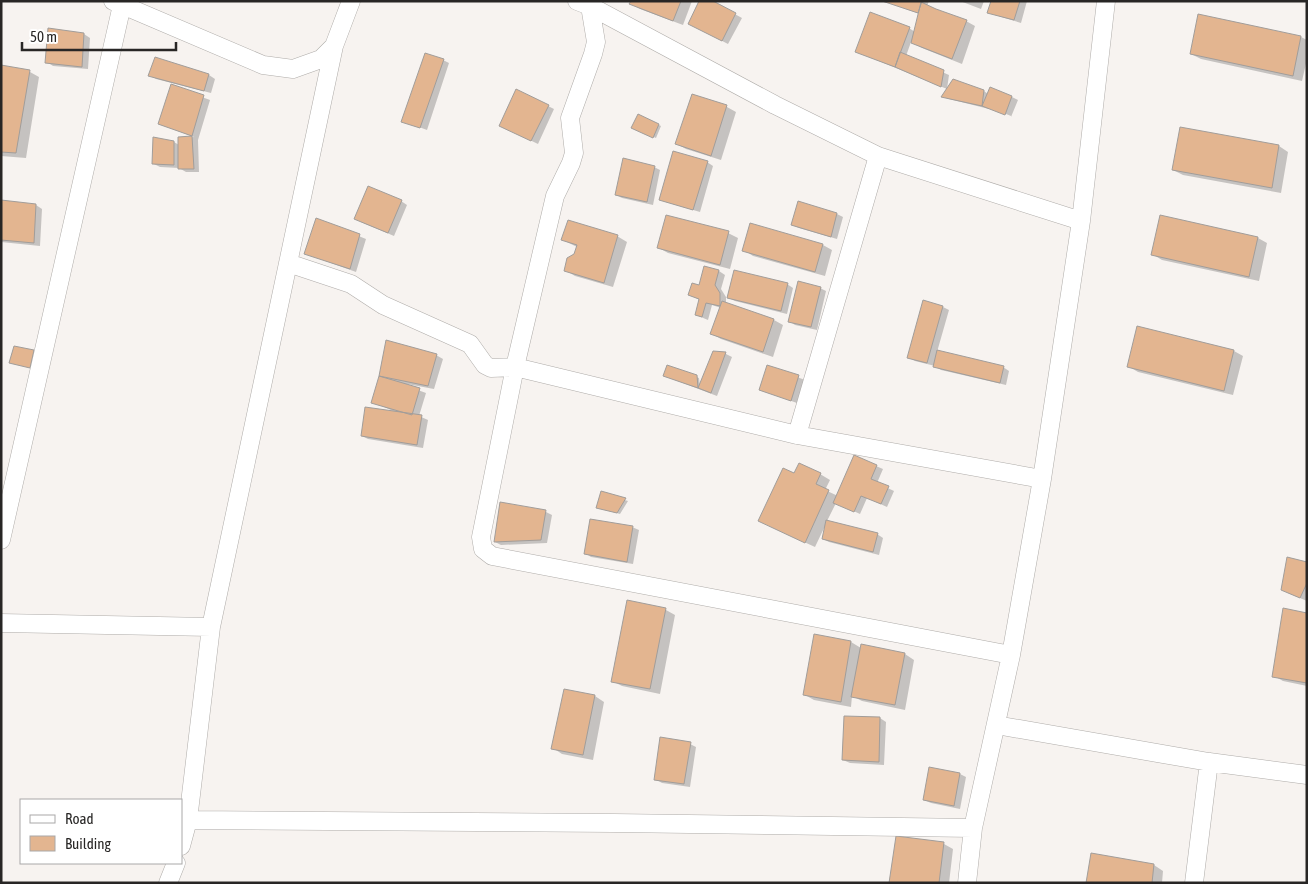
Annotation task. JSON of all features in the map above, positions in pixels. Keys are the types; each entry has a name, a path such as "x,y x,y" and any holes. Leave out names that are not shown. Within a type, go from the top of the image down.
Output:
{"street":[{"path":"182,842 188,820 211,628 334,46 351,1"},
{"path":"967,883 973,828 1011,655 1042,479 1081,221 1106,1"},
{"path":"1,540 118,3 263,66 292,69 321,59 334,46"},
{"path":"587,3 775,105 878,156 1081,221"},
{"path":"587,3 596,42 570,118 574,153 555,196 515,367 481,537 483,549 492,556 1011,655"},
{"path":"797,435 878,156"},
{"path":"288,263 351,284 383,305 470,344 485,365 491,368 515,367 797,435 1042,479"},
{"path":"1,623 211,628"},
{"path":"996,725 1208,762 1307,774"},
{"path":"1194,883 1208,762"},
{"path":"188,820 973,828"},
{"path":"168,883 176,864"}],"building":[{"path":"631,1 681,1 673,21 629,4"},
{"path":"699,1 713,1 736,13 722,41 688,24"},
{"path":"882,1 922,1 918,13"},
{"path":"991,1 1020,1 1014,20 987,13"},
{"path":"921,2 967,20 952,59 911,43"},
{"path":"870,12 910,27 895,67 855,52"},
{"path":"1198,14 1301,36 1293,76 1190,54"},
{"path":"48,28 84,33 82,67 45,63"},
{"path":"900,52 944,70 941,87 895,67"},
{"path":"425,53 444,59 420,128 401,122"},
{"path":"155,57 209,74 204,91 148,76"},
{"path":"1,65 30,70 16,153 1,152"},
{"path":"953,79 984,90 982,106 941,97"},
{"path":"171,84 204,95 192,136 158,124"},
{"path":"990,87 1012,96 1005,115 982,106"},
{"path":"516,89 549,105 531,141 499,126"},
{"path":"692,94 727,105 711,156 675,144"},
{"path":"638,114 659,124 653,138 631,128"},
{"path":"1180,127 1279,145 1272,188 1172,170"},
{"path":"192,136 194,169 178,169 178,137"},
{"path":"153,137 174,141 174,165 152,164"},
{"path":"673,151 708,161 693,210 659,200"},
{"path":"623,158 655,166 647,202 615,195"},
{"path":"368,186 402,200 388,233 354,219"},
{"path":"1,200 36,204 34,243 1,240"},
{"path":"798,201 837,213 831,237 791,225"},
{"path":"666,215 729,231 720,265 657,248"},
{"path":"1160,215 1258,237 1249,277 1151,255"},
{"path":"316,218 360,234 350,269 304,254"},
{"path":"568,220 618,235 604,283 564,271 567,258 574,254 577,245 561,240"},
{"path":"750,223 823,244 815,272 742,251"},
{"path":"704,266 719,270 715,285 720,293 720,306 706,303 702,317 695,315 699,299 688,295 692,283 699,285"},
{"path":"734,270 788,283 781,311 727,298"},
{"path":"798,281 821,287 811,327 788,322"},
{"path":"923,300 943,306 927,363 907,358"},
{"path":"722,301 774,319 763,352 710,334"},
{"path":"1137,326 1234,350 1224,391 1127,367"},
{"path":"386,340 437,354 428,386 379,376"},
{"path":"14,346 34,350 30,368 9,363"},
{"path":"937,350 1004,366 1000,383 933,367"},
{"path":"713,351 726,352 711,393 698,388"},
{"path":"667,365 697,375 698,388 663,376"},
{"path":"767,365 799,375 791,401 759,390"},
{"path":"379,376 420,388 412,415 371,403"},
{"path":"365,407 422,415 417,445 361,436"},
{"path":"854,455 877,465 871,479 889,486 881,504 861,496 854,512 833,503"},
{"path":"799,463 821,473 816,484 829,490 805,543 758,521 783,468 794,473"},
{"path":"601,491 626,498 617,513 596,508"},
{"path":"500,502 546,510 541,540 494,542"},
{"path":"590,519 633,526 627,562 584,554"},
{"path":"826,520 878,533 873,552 822,539"},
{"path":"1287,557 1307,562 1307,583 1300,598 1281,590"},
{"path":"627,600 666,608 650,689 611,682"},
{"path":"1283,608 1307,613 1307,683 1272,677"},
{"path":"814,634 851,641 841,702 803,695"},
{"path":"861,644 905,653 895,705 851,697"},
{"path":"564,689 595,695 583,755 551,749"},
{"path":"844,716 880,717 879,762 842,760"},
{"path":"660,737 691,742 684,784 654,780"},
{"path":"929,767 960,773 954,806 923,800"},
{"path":"896,836 944,842 939,883 889,883"},
{"path":"1091,853 1154,864 1152,883 1086,883"}]}
